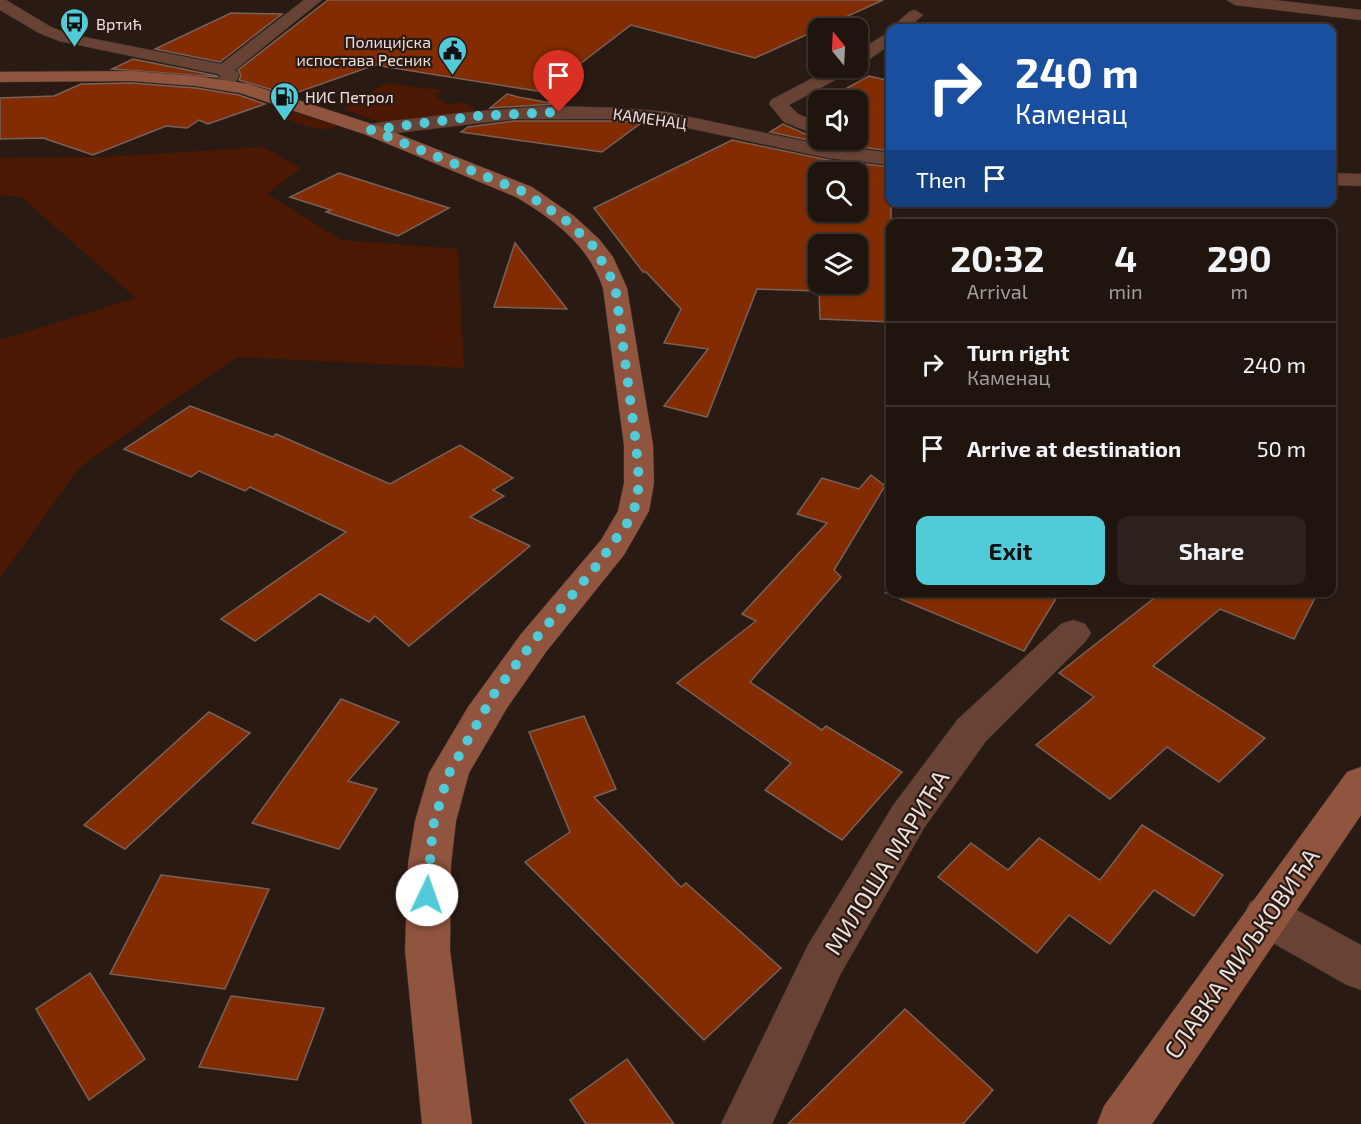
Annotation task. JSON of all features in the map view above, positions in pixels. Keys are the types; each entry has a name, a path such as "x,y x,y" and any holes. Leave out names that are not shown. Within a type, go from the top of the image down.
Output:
{"street":[{"path":"0,77 223,77 314,0"},
{"path":"1235,0 1361,15"},
{"path":"0,3 45,30 65,38 223,77 371,130 524,192 568,222 594,247 615,285 636,436 639,480 637,502 628,522 598,564 533,642 494,694 448,775 433,826 427,876 426,933 447,1124"},
{"path":"904,24 915,15"},
{"path":"868,52 886,39"},
{"path":"808,125 791,118 778,104 826,78"},
{"name":"КАМЕНАЦ","path":"371,130 498,114 624,113 659,117 834,153 886,158"},
{"path":"868,146 886,151"},
{"path":"1336,178 1361,180"},
{"name":"МИЛОША МАРИЋА","path":"746,1124 824,960 909,816 972,730 1073,633"},
{"name":"СЛАВКА МИЉКОВИЋА","path":"1122,1124 1361,783"},
{"path":"1266,916 1361,969"}],"shaded area":[{"path":"385,83 446,91 433,94 449,105 464,102 477,111 379,122 343,109"},
{"path":"294,112 337,126 318,129 286,119 285,116"},
{"path":"263,147 301,168 267,194 341,240 458,249 464,368 237,357 79,468 0,578 0,340 136,298 21,197 0,195 0,158 105,157"}],"building":[{"path":"328,0 883,0 843,18 808,18 808,34 755,58 631,25 543,92 375,65 290,95 239,80 241,75 238,70"},
{"path":"231,13 282,14 220,62 155,49"},
{"path":"133,59 217,76 218,77 112,69"},
{"path":"869,76 886,80 886,150 868,148 868,90 843,90"},
{"path":"131,83 196,88 239,95 265,104 208,124 199,120 187,128 166,126 93,155 43,138 0,139 0,98 54,96 81,84"},
{"path":"507,94 518,97 556,104 490,108"},
{"path":"514,121 641,123 602,152 461,132 468,127"},
{"path":"783,124 808,135 808,140 770,132"},
{"path":"732,140 846,162 808,162 808,222 868,222 868,164 886,166 886,207 891,207 891,219 886,219 886,322 820,319 819,294 868,294 868,234 808,234 808,291 757,289 707,417 664,406 708,349 664,343 681,309 646,272 643,272 594,208"},
{"path":"339,173 449,208 398,236 326,212 331,210 290,197"},
{"path":"515,243 567,309 494,307"},
{"path":"190,406 273,437 276,434 390,484 460,445 513,478 493,490 504,496 470,517 530,546 409,646 375,616 369,622 320,594 255,641 221,619 346,532 250,487 245,491 199,471 191,477 124,449"},
{"path":"871,475 885,486 834,570 841,577 750,682 822,730 826,726 902,772 842,840 765,790 791,763 677,683 756,621 742,614 827,523 797,514 822,478 859,489"},
{"path":"896,597 1057,597 1024,651"},
{"path":"1156,597 1315,597 1294,639 1220,609 1153,666 1265,738 1219,782 1167,747 1110,799 1036,745 1094,697 1059,673"},
{"path":"341,699 399,722 348,781 377,789 339,849 252,823"},
{"path":"209,712 250,733 125,849 84,825"},
{"path":"584,716 616,789 594,797 681,887 686,883 781,968 704,1040 525,862 570,832 529,732"},
{"path":"1142,825 1223,875 1194,916 1154,890 1110,944 1069,915 1037,953 938,877 971,843 1008,870 1039,838 1100,880"},
{"path":"161,875 269,889 225,989 110,974"},
{"path":"90,973 145,1059 89,1100 36,1009"},
{"path":"231,996 324,1008 297,1080 199,1067"},
{"path":"905,1009 993,1090 963,1124 788,1124"},
{"path":"627,1059 674,1124 586,1124 570,1100"}],"place":[{"name":"Вртић","path":"75,48"},
{"name":"Полицијска испостава Ресник","path":"452,76"},
{"name":"НИС Петрол","path":"284,122"}],"route":[{"path":"427,895 433,826 448,775 494,694 533,642 598,564 628,522 637,502 639,480 635,425 615,285 606,265 580,231 542,202 524,192 371,130 498,114 559,112"}]}
